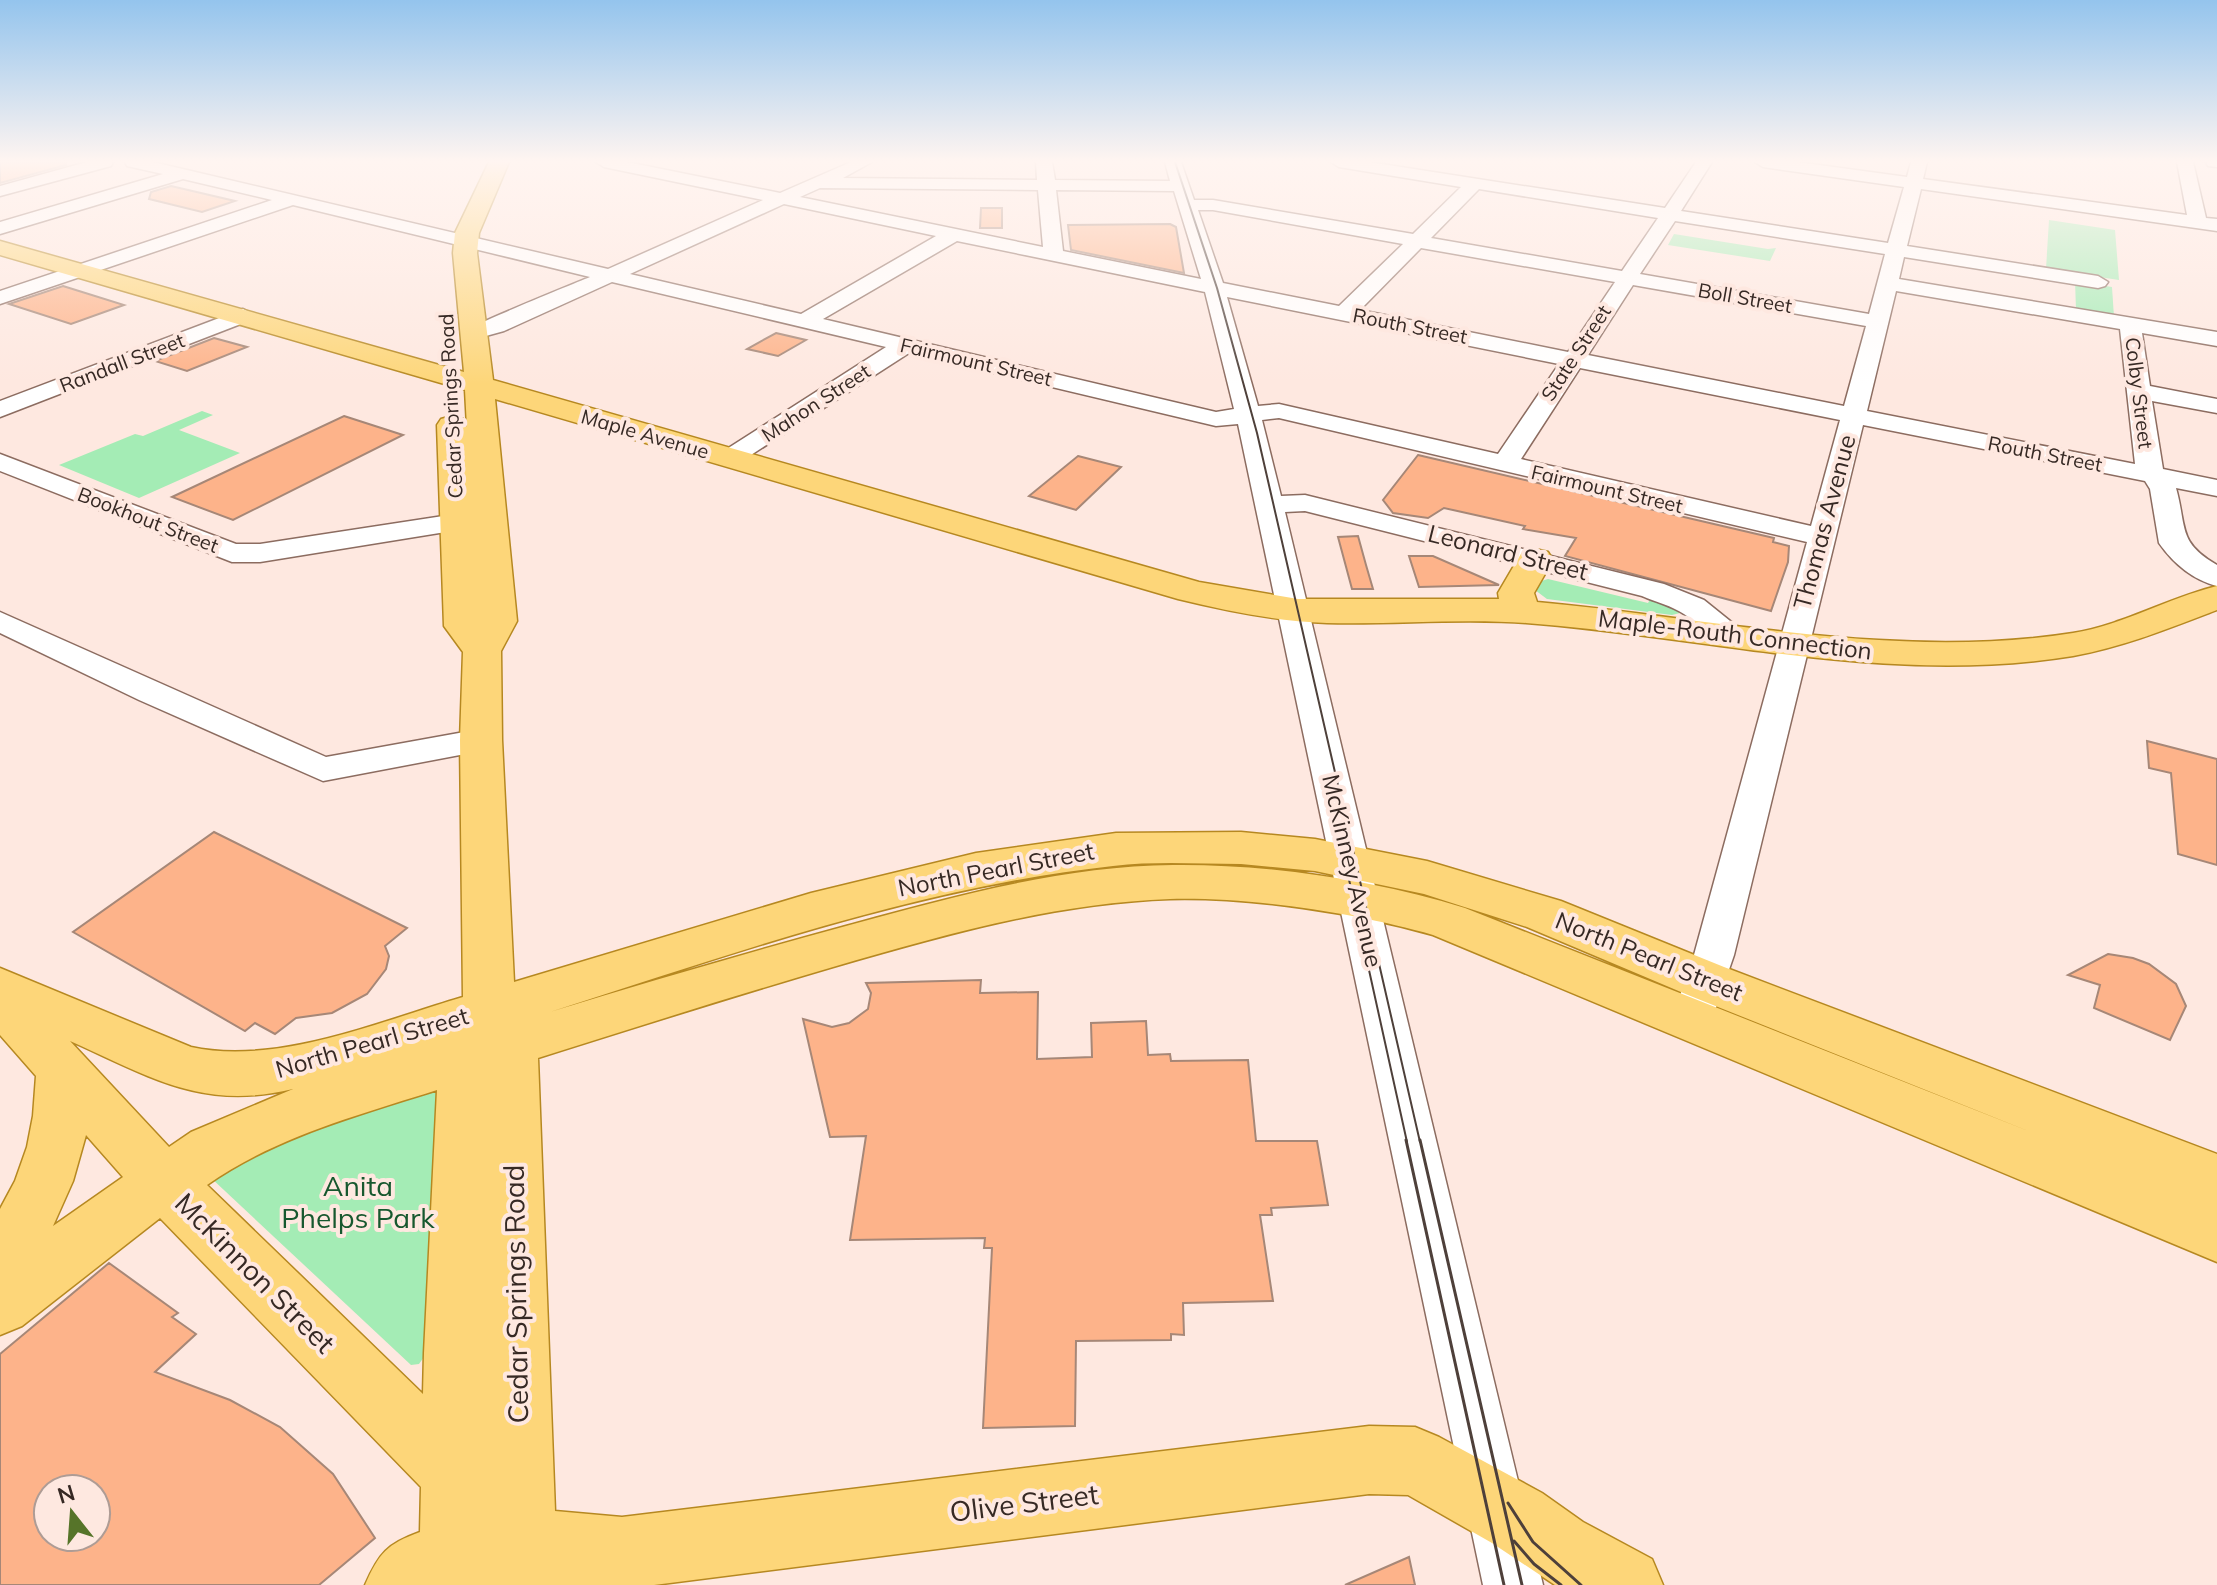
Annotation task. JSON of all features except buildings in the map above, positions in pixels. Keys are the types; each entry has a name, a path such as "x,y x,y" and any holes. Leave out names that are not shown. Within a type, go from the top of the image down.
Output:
{"main road":[{"name":"Cedar Springs Road","path":"446,293 457,236"},
{"name":"Cedar Springs Road","path":"456,239 462,236"},
{"name":"Cedar Springs Road","path":"456,239 465,253 475,332 459,370 472,506 498,621 482,651 488,1037 462,1570"},
{"name":"Maple Avenue","path":"0,248 459,370 548,406 1191,591 1249,604 1294,609"},
{"name":"Cedar Springs Road","path":"459,370 481,418 472,506"},
{"path":"481,418 513,407 548,406"},
{"path":"1521,611 1516,593 1535,560"},
{"name":"Maple-Routh Connection","path":"1294,609 1521,611 1603,619 1793,646 1914,654 2043,648 2132,629 2217,597"},
{"name":"North Pearl Street","path":"0,1305 103,1224 211,1150 274,1121 839,903 1022,861 1116,849 1178,846 1241,848 1355,881 1398,907 1699,1001 2217,1180"},
{"name":"North Pearl Street","path":"0,988 183,1067 239,1076 336,1057 488,1037"},
{"name":"McKinnon Street","path":"0,1000 164,1182 455,1471 462,1570"},
{"name":"North Pearl Street","path":"1699,1001 2217,1234"},
{"name":"Cedar Springs Road","path":"462,1570 455,1471 488,1037"},
{"path":"0,1260 29,1214 52,1155 60,1128 63,1073"},
{"name":"Olive Street","path":"462,1570 555,1547 622,1553 1369,1460 1415,1461 1626,1585"}],"street":[{"path":"0,298 184,236"},
{"name":"Fairmount Street","path":"443,236 1216,419 1279,411 1821,537"},
{"path":"475,332 496,326 697,236"},
{"path":"803,322 951,236"},
{"name":"Routh Street","path":"963,236 2217,488"},
{"path":"1052,236 1054,255"},
{"name":"McKinney Avenue","path":"1197,236 1214,288 1270,505 1513,1585"},
{"name":"Boll Street","path":"1393,236 1877,322"},
{"path":"1345,313 1421,236"},
{"name":"State Street","path":"1504,465 1654,236"},
{"path":"1808,236 2098,282"},
{"name":"Thomas Avenue","path":"1699,1001 1900,236"},
{"path":"1887,283 2217,339"},
{"name":"Randall Street","path":"0,410 243,315"},
{"name":"Colby Street","path":"2130,324 2148,466 2163,489 2173,543 2191,562 2217,577"},
{"name":"Mahon Street","path":"728,459 904,346"},
{"path":"2139,391 2217,406"},
{"name":"Bookhout Street","path":"0,462 232,553 260,553 472,506"},
{"name":"Leonard Street","path":"1270,505 1305,503 1673,596 1693,606 1734,637"},
{"path":"0,621 151,693 323,769 481,740"}],"green space":[{"path":"1673,236 1686,236 1776,248 1770,261 1668,245"},
{"path":"2048,236 2115,236 2119,280 2046,269"},
{"path":"2075,281 2112,287 2114,317 2076,310"},
{"path":"202,411 213,415 179,430 240,453 139,498 59,465 135,434 143,436"},
{"path":"1548,579 1648,603 1651,598 1684,612 1672,615 1547,599 1535,590 1538,582"},
{"name":"Anita Phelps Park","path":"429,1092 439,1092 445,1182 424,1357 419,1364 411,1365 210,1177 281,1140"}],"tram line":[{"path":"1200,236 1257,433 1420,1142"},
{"path":"1348,875 1407,1142"},
{"path":"1406,1140 1504,1585"},
{"path":"1420,1140 1522,1585"},
{"path":"1508,1503 1533,1542 1581,1585"},
{"path":"1514,1541 1534,1564 1561,1585"}]}
